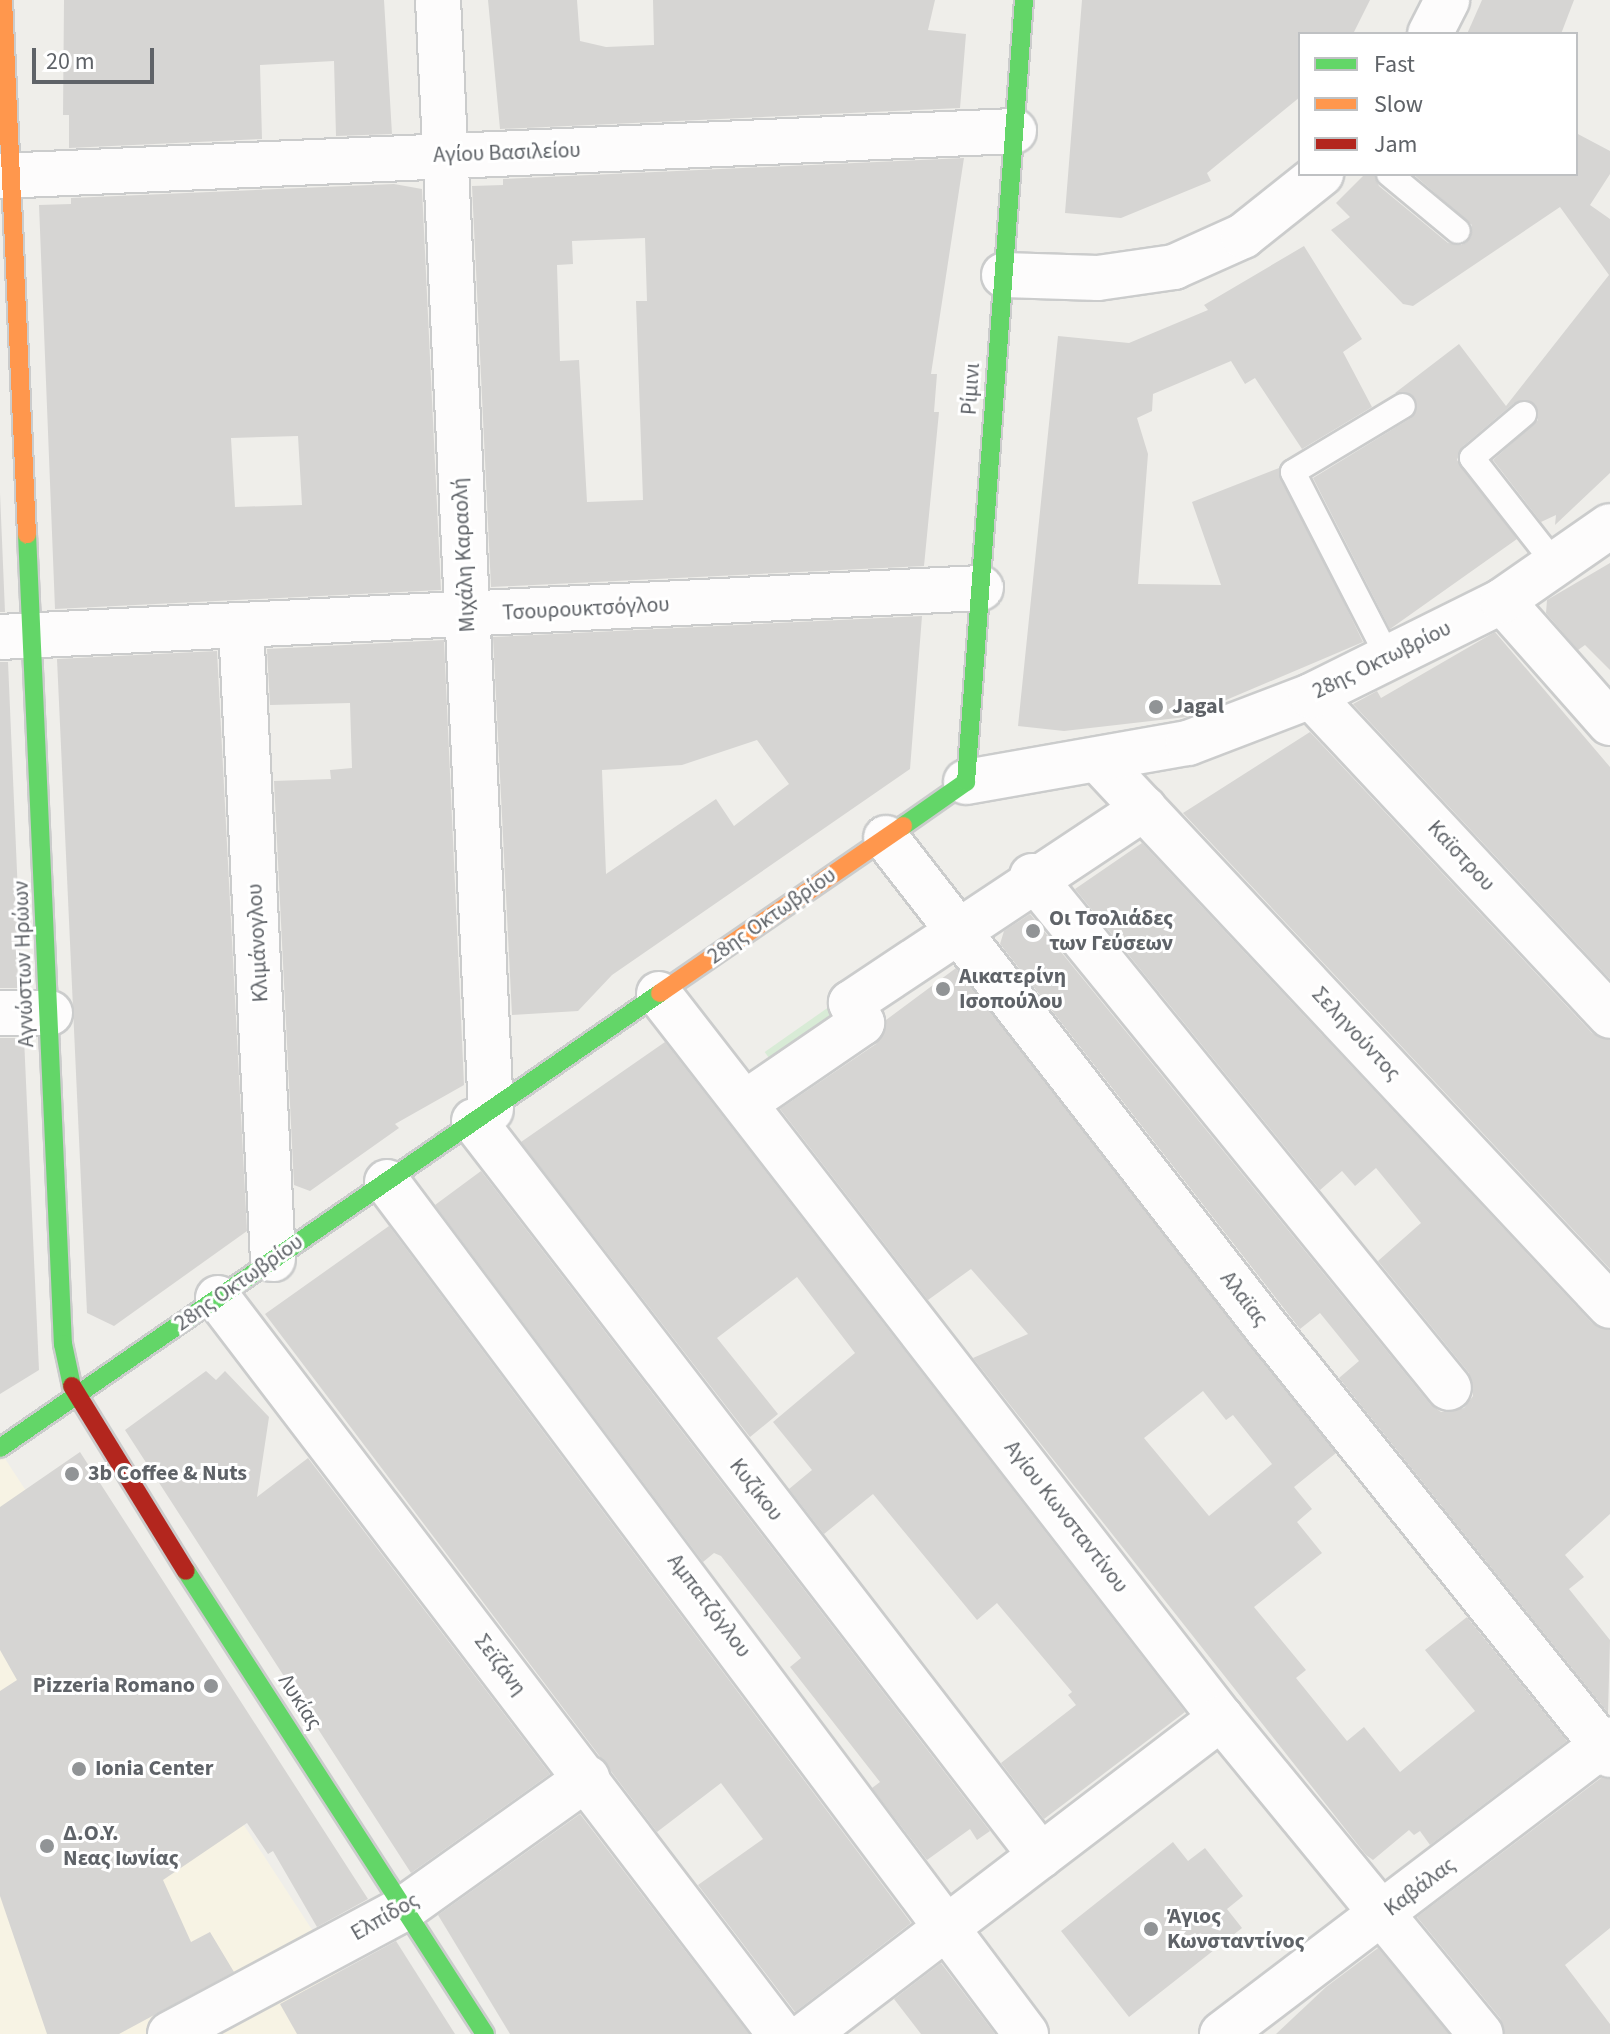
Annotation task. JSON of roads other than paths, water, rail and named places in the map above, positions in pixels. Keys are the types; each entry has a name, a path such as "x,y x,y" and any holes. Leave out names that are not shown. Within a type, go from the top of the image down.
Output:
{"street":[{"name":"Αγνώστων Ηρώων","path":"3,0 18,636 50,1013 63,1344 74,1397"},
{"name":"Μιχάλη Καραολή","path":"438,0 467,616 483,1116"},
{"name":"Ρίμινι","path":"966,782 1024,0"},
{"path":"1431,32 1447,0"},
{"name":"Αγίου Βασιλείου","path":"6,176 1014,131"},
{"path":"1004,275 1098,278 1174,267 1243,236 1318,176"},
{"name":"28ης Οκτωβρίου","path":"0,1448 966,782 1101,763 1188,743 1311,696 1502,601 1610,526"},
{"name":"Τσουρουκτσόγλου","path":"18,636 981,588"},
{"path":"1502,601 1610,723"},
{"name":"Κλιμάνογλου","path":"241,626 273,1259"},
{"name":"Καϊστρου","path":"1311,696 1610,1016"},
{"name":"Σεληνούντος","path":"1101,763 1610,1306"},
{"path":"745,1103 862,1023 851,1003 1032,876 1144,808"},
{"name":"Αλαϊας","path":"886,838 1266,1327 1608,1747"},
{"path":"1032,876 1449,1388"},
{"name":"Αγίου Κωνσταντίνου","path":"659,994 1221,1718 1481,2034"},
{"path":"0,1013 50,1013"},
{"name":"Κυζίκου","path":"483,1116 1041,1856"},
{"name":"Αμπατζόγλου","path":"387,1182 1026,2034"},
{"name":"Σεϊζάνη","path":"218,1298 780,2034"},
{"name":"Λυκίας","path":"74,1397 485,2034"},
{"path":"807,2034 1221,1718"},
{"name":"Καβάλας","path":"1226,2033 1608,1747"},
{"name":"Ελπίδος","path":"177,2032 405,1908 587,1778"}],"lane":[{"path":"1391,176 1458,231"},
{"path":"1389,659 1293,472 1403,406"},
{"path":"1524,414 1472,458 1555,564"}],"place":[{"name":"Jagal","path":"1156,707"},
{"name":"Οι Τσολιάδες των Γεύσεων","path":"1033,931"},
{"name":"Αικατερίνη Ισοπούλου","path":"943,989"},
{"name":"3b Coffee & Nuts","path":"72,1474"},
{"name":"Pizzeria Romano","path":"211,1686"},
{"name":"Ionia Center","path":"79,1769"},
{"name":"Δ.Ο.Υ. Νεας Ιωνίας","path":"47,1846"},
{"name":"Άγιος Κωνσταντίνος","path":"1151,1929"}]}
